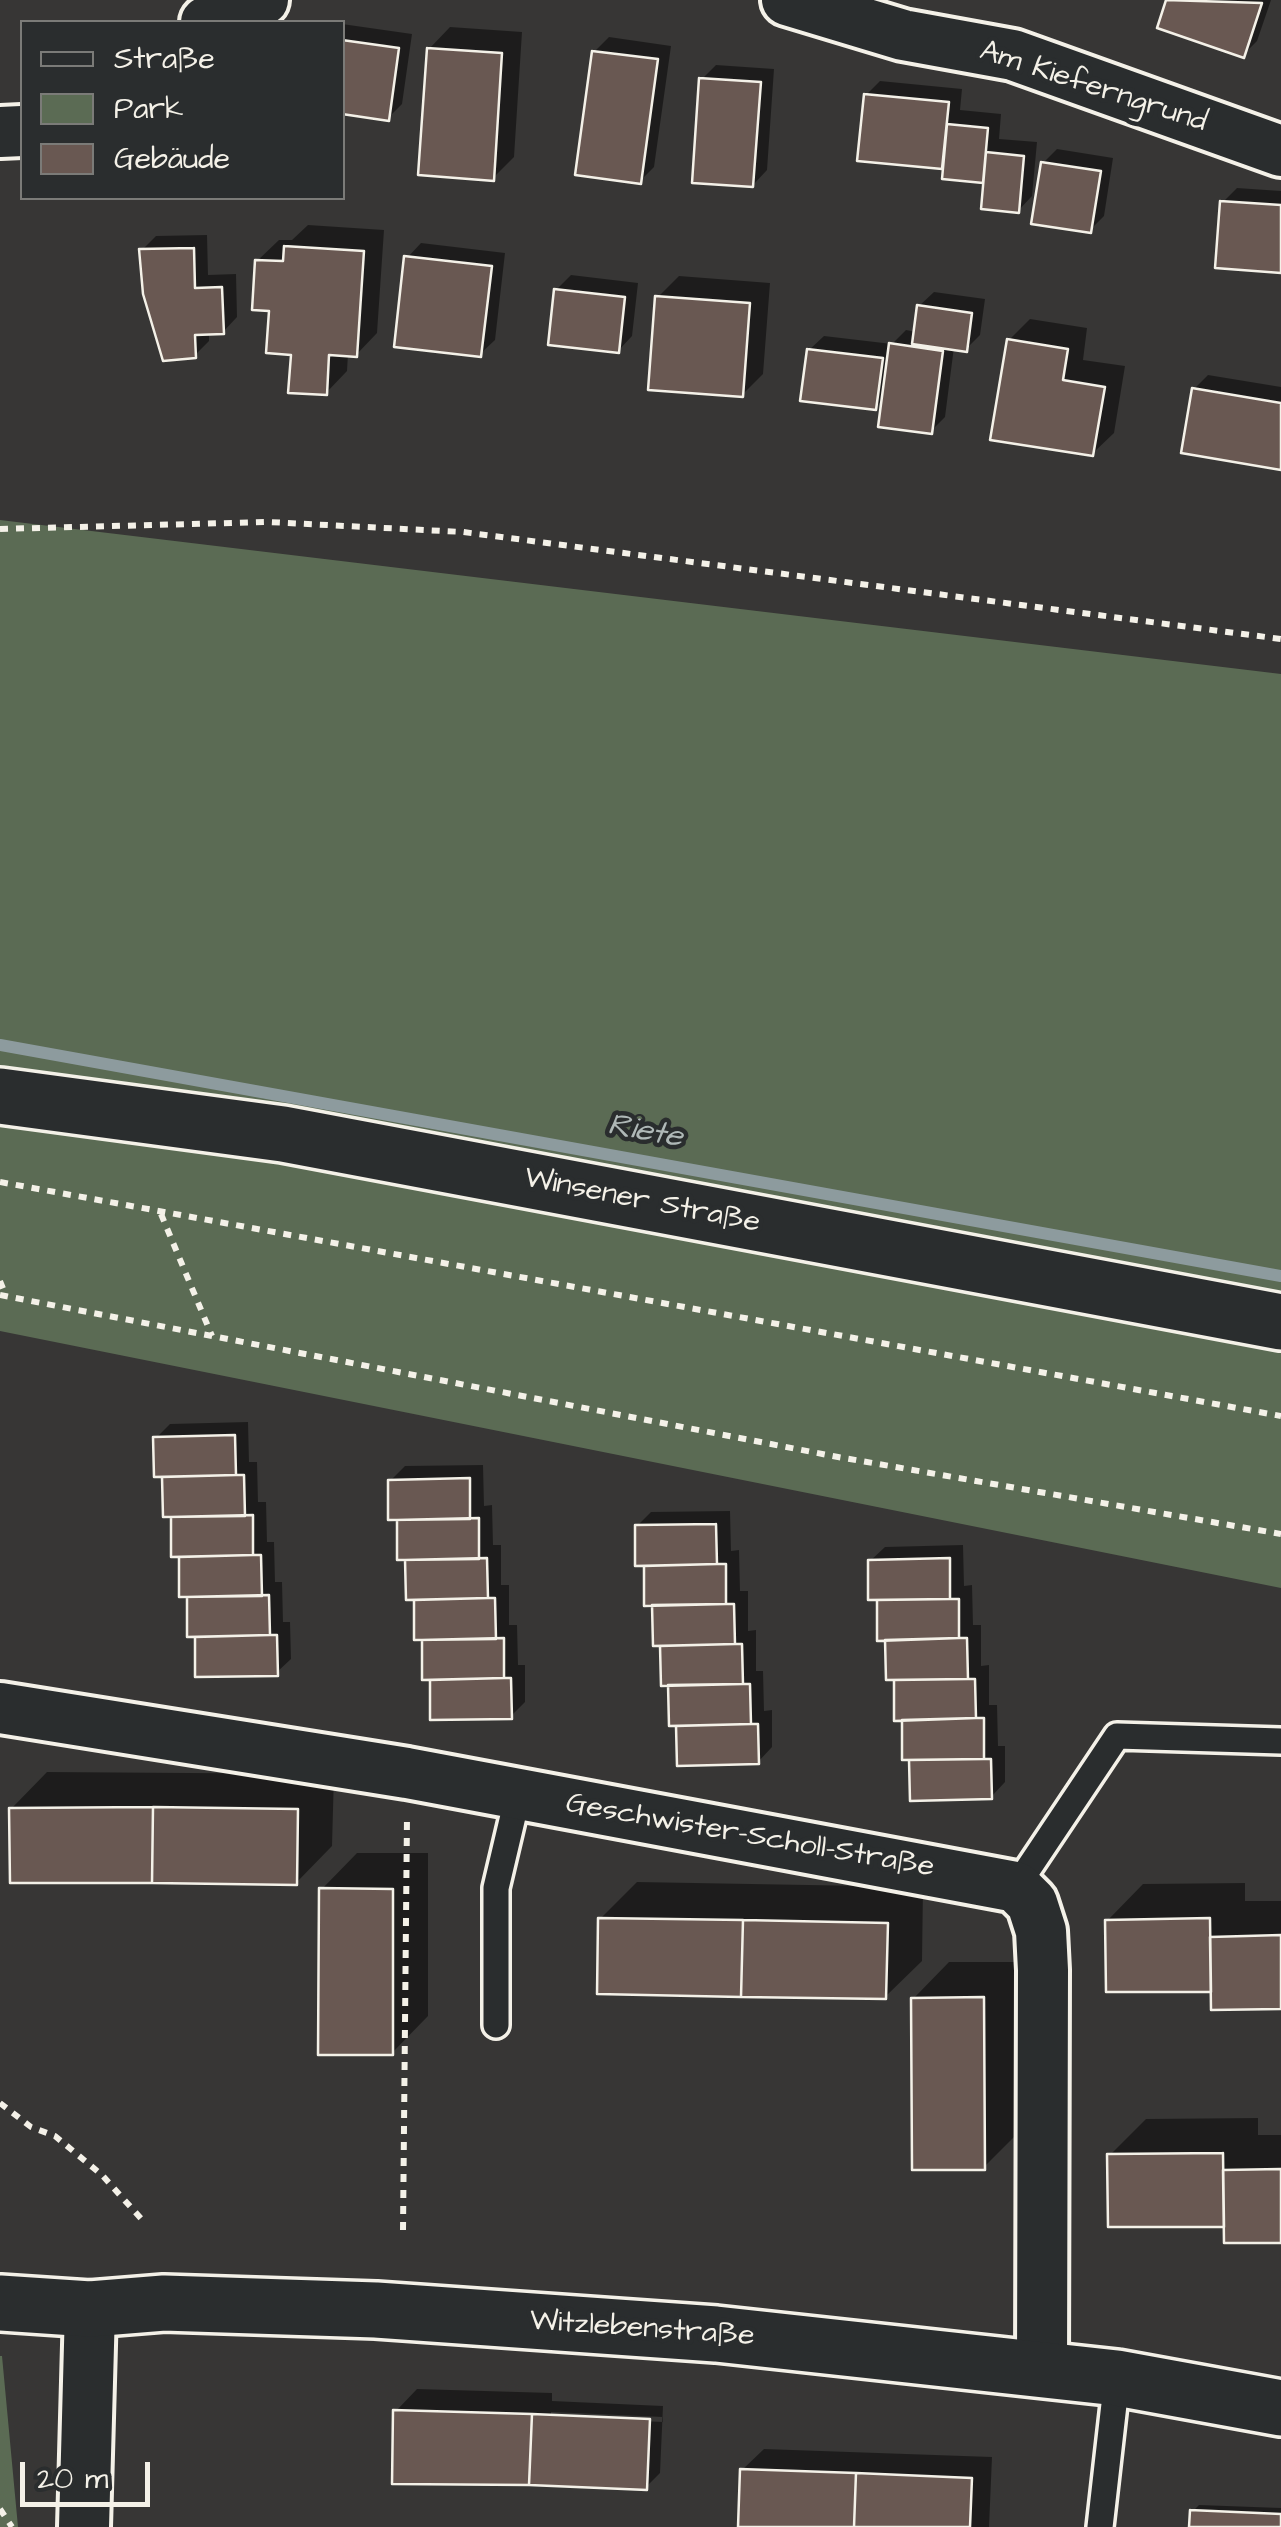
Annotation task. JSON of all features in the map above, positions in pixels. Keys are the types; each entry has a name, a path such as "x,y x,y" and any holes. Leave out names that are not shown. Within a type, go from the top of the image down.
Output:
{"street":[{"path":"211,20 263,0"},
{"name":"Am Kieferngrund","path":"786,0 903,35 1013,55 1281,151"},
{"name":"Winsener Straße","path":"0,1096 283,1134 1281,1322"},
{"name":"Geschwister-Scholl-Straße","path":"0,1708 407,1773 1016,1887"},
{"path":"1016,1887 1032,1903 1044,1970 1042,2370"},
{"name":"Witzlebenstraße","path":"0,2303 90,2308 164,2303 376,2310 716,2334 1117,2378 1281,2408"},
{"path":"84,2527 90,2308"}],"lane":[{"path":"1016,1887 1117,1736 1281,1741"},
{"path":"496,2025 496,1888 518,1795"},
{"path":"1100,2527 1117,2378"}],"path":[{"path":"0,529 268,522 463,532 1281,639"},
{"path":"0,1182 1281,1416"},
{"path":"160,1213 213,1338"},
{"path":"0,1281 3,1296 213,1338 838,1458 1281,1534"},
{"path":"402,2230 407,1773"},
{"path":"0,2104 31,2127 55,2136 102,2175 145,2223"},
{"path":"0,2509 12,2527"}],"green space":[{"path":"0,520 1281,674 1281,1588 0,1331"},
{"path":"2,2356 18,2527 0,2527"}],"building":[{"path":"1166,0 1262,3 1244,58 1157,28"},
{"path":"345,40 399,48 389,121 345,114"},
{"path":"427,48 502,53 494,181 418,175"},
{"path":"592,51 658,59 641,184 575,175"},
{"path":"699,78 761,82 753,187 692,183"},
{"path":"864,94 949,102 942,169 857,161"},
{"path":"947,124 988,128 983,183 942,179"},
{"path":"986,152 1024,156 1019,213 981,209"},
{"path":"1041,162 1101,171 1091,233 1031,224"},
{"path":"1220,201 1281,205 1281,273 1215,268"},
{"path":"284,246 364,251 357,357 329,355 327,395 288,393 291,355 266,353 269,311 252,310 255,260 283,261"},
{"path":"194,248 195,288 222,287 224,334 195,335 196,358 163,361 143,294 139,249"},
{"path":"404,256 492,266 481,357 394,347"},
{"path":"554,289 625,297 619,353 548,345"},
{"path":"655,296 750,303 743,397 648,390"},
{"path":"917,305 972,313 967,352 912,344"},
{"path":"1007,339 1068,349 1063,380 1105,387 1093,456 990,440"},
{"path":"889,343 943,351 932,434 878,427"},
{"path":"807,349 883,358 876,410 800,401"},
{"path":"1192,388 1281,403 1281,470 1181,453"},
{"path":"235,1435 236,1475 154,1477 153,1437"},
{"path":"244,1475 245,1516 163,1517 162,1477"},
{"path":"470,1478 470,1519 388,1520 388,1480"},
{"path":"253,1515 253,1555 171,1557 171,1517"},
{"path":"479,1518 479,1559 397,1560 397,1520"},
{"path":"716,1524 717,1564 635,1566 635,1525"},
{"path":"261,1555 262,1596 179,1597 179,1557"},
{"path":"487,1558 488,1598 406,1600 405,1560"},
{"path":"950,1558 950,1599 868,1600 868,1560"},
{"path":"726,1564 726,1604 644,1606 644,1566"},
{"path":"269,1595 270,1635 187,1637 187,1597"},
{"path":"495,1598 496,1639 414,1640 414,1600"},
{"path":"959,1599 959,1638 877,1641 877,1600"},
{"path":"734,1604 735,1644 653,1646 652,1605"},
{"path":"277,1635 278,1676 195,1677 195,1637"},
{"path":"504,1638 504,1678 422,1680 422,1640"},
{"path":"967,1638 968,1679 886,1680 885,1640"},
{"path":"742,1644 743,1684 661,1686 660,1646"},
{"path":"511,1678 512,1719 430,1720 430,1680"},
{"path":"975,1679 976,1718 894,1721 894,1680"},
{"path":"750,1684 751,1724 669,1726 668,1685"},
{"path":"984,1718 984,1759 902,1760 902,1720"},
{"path":"758,1724 759,1764 677,1766 676,1726"},
{"path":"991,1759 992,1799 910,1801 909,1760"},
{"path":"153,1807 152,1883 10,1883 9,1808"},
{"path":"153,1807 298,1809 297,1885 152,1883"},
{"path":"319,1888 393,1889 393,2055 318,2055"},
{"path":"598,1918 743,1920 741,1997 597,1994"},
{"path":"1210,1918 1211,1992 1106,1992 1105,1920"},
{"path":"743,1920 888,1923 886,1999 741,1997"},
{"path":"1281,1935 1281,2009 1211,2010 1210,1937"},
{"path":"984,1997 985,2170 912,2170 911,1998"},
{"path":"1223,2153 1224,2227 1108,2227 1107,2154"},
{"path":"1281,2169 1281,2243 1224,2243 1223,2170"},
{"path":"393,2410 532,2414 529,2485 392,2484"},
{"path":"532,2414 650,2419 647,2490 529,2485"},
{"path":"740,2469 856,2473 854,2527 738,2527"},
{"path":"856,2473 972,2478 970,2527 854,2527"},
{"path":"1190,2510 1281,2514 1281,2527 1189,2527"}],"waterway":[{"name":"Riete","path":"0,1045 1281,1276"}]}
